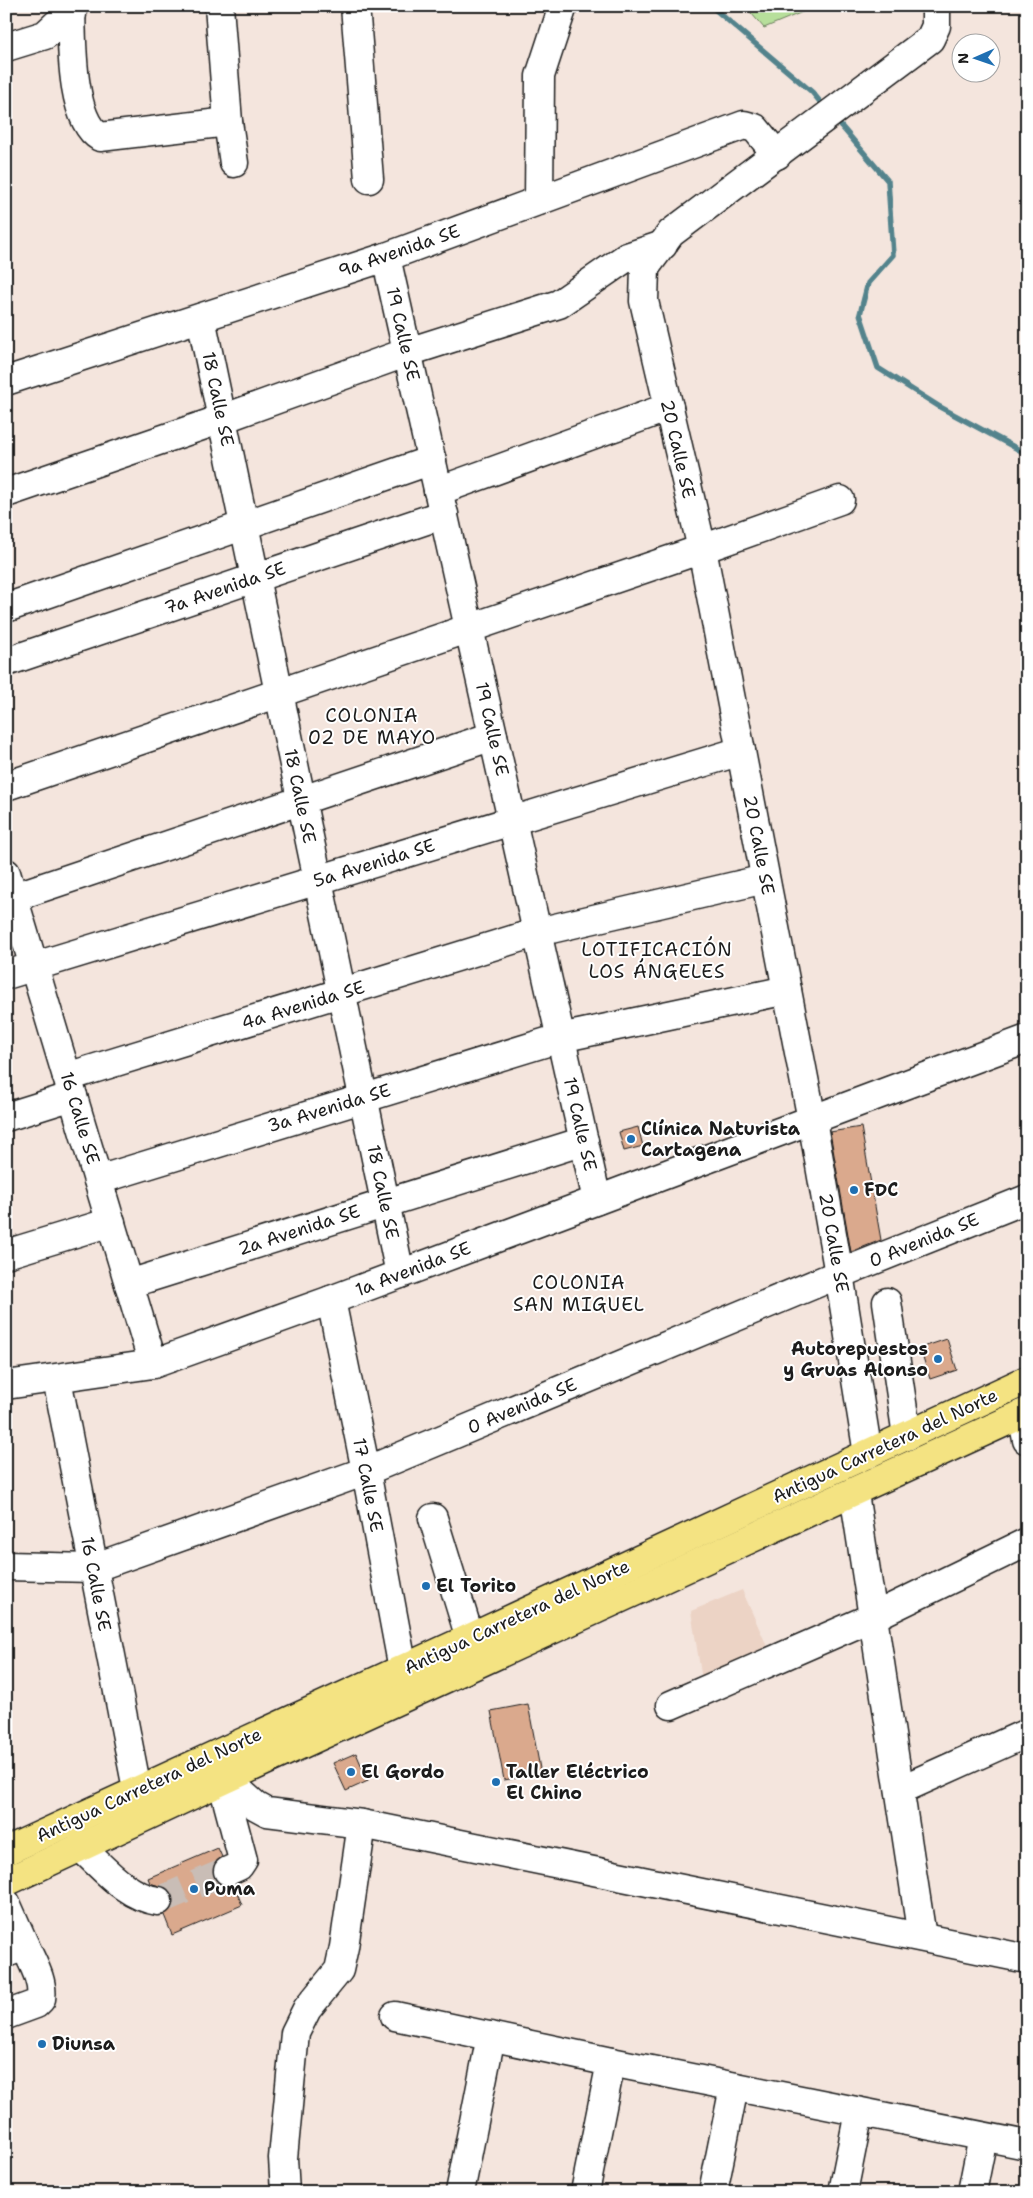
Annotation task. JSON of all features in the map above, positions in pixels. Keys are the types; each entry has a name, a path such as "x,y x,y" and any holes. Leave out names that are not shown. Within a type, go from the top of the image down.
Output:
{"main road":[{"name":"Antigua Carretera del Norte","path":"6,1851 1027,1380"},
{"name":"Antigua Carretera del Norte","path":"6,1882 224,1780 854,1493 1025,1422"}],"street":[{"path":"218,6 228,122 234,163"},
{"path":"356,6 369,179"},
{"path":"539,201 540,76 563,6"},
{"name":"20 Calle SE","path":"868,1454 840,1274 812,1120 702,549 644,301 645,268 671,233 930,39 936,26 936,6"},
{"path":"72,10 77,96 91,132 100,137 228,122"},
{"path":"6,47 45,35 72,10"},
{"name":"9a Avenida SE","path":"6,381 386,257 744,125 754,128 777,155"},
{"path":"6,493 222,419 408,352 559,304 627,257 663,245"},
{"name":"19 Calle SE","path":"386,257 597,1200"},
{"name":"18 Calle SE","path":"201,318 400,1274"},
{"name":"7a Avenida SE","path":"6,662 255,578 669,406"},
{"path":"6,608 432,460"},
{"path":"6,786 469,626 702,549 840,500"},
{"path":"10,885 301,800 493,736"},
{"name":"5a Avenida SE","path":"6,975 741,752"},
{"name":"4a Avenida SE","path":"6,1117 70,1086 342,993 538,932 766,880"},
{"name":"16 Calle SE","path":"10,885 153,1364"},
{"name":"3a Avenida SE","path":"98,1180 560,1038 787,990"},
{"name":"1a Avenida SE","path":"6,1384 57,1379 153,1364 331,1300 1027,1039"},
{"name":"2a Avenida SE","path":"129,1284 584,1141"},
{"name":"0 Avenida SE","path":"6,1566 93,1568 366,1471 840,1274 1027,1199"},
{"path":"6,1254 111,1222"},
{"name":"17 Calle SE","path":"331,1300 366,1471 403,1669"},
{"path":"887,1302 907,1436"},
{"name":"16 Calle SE","path":"57,1379 137,1790"},
{"path":"854,1493 922,1937"},
{"path":"432,1518 470,1638"},
{"path":"671,1705 874,1617 1027,1542"},
{"path":"900,1790 1027,1733"},
{"path":"224,1780 256,1806 267,1812 362,1824 1027,1959"},
{"path":"224,1780 243,1860 238,1866 228,1871"},
{"path":"283,2191 283,2158 295,2033 307,2009 339,1970 362,1824"},
{"path":"80,1847 132,1892 144,1899 158,1900"},
{"path":"6,1903 16,1949 40,1981 42,1991 42,1999 36,2004 6,2015"},
{"path":"395,2016 611,2062 1027,2145"},
{"path":"460,2192 491,2036"},
{"path":"585,2192 611,2062"},
{"path":"713,2192 734,2087"},
{"path":"843,2192 859,2112"},
{"path":"972,2192 983,2137"}],"shaded area":[{"path":"742,1590 771,1655 703,1686 691,1611"}],"green space":[{"path":"745,6 817,6 764,28"}],"building":[{"name":"Clínica Naturista Cartagena","path":"638,1127 643,1146 624,1151 619,1132"},
{"name":"FDC","path":"861,1127 881,1240 851,1252 830,1132"},
{"name":"Autorepuestos y Gruas Alonso","path":"947,1339 957,1370 930,1379 920,1348"},
{"path":"528,1704 541,1774 504,1780 491,1711"},
{"name":"El Gordo","path":"356,1753 368,1781 346,1791 333,1763"},
{"name":"Puma","path":"218,1848 222,1857 215,1862 212,1870 214,1877 219,1884 227,1887 234,1885 242,1905 172,1935 164,1915 173,1905 173,1896 168,1889 150,1883 148,1878"}],"waterway":[{"path":"711,6 812,92 826,109"},
{"path":"836,120 888,181 893,255 868,283 860,314 878,368 940,407 1027,454"}],"tunnel":[{"path":"158,1901 228,1871"}],"place":[{"name":"Clínica Naturista Cartagena","path":"631,1139"},
{"name":"FDC","path":"854,1190"},
{"name":"Autorepuestos y Gruas Alonso","path":"938,1359"},
{"name":"El Torito","path":"426,1586"},
{"name":"El Gordo","path":"351,1772"},
{"name":"Taller Eléctrico El Chino","path":"496,1782"},
{"name":"Puma","path":"194,1889"},
{"name":"Diunsa","path":"42,2044"}],"district":[{"name":"COLONIA 02 DE MAYO","path":"372,726"},
{"name":"LOTIFICACIÓN LOS ÁNGELES","path":"657,960"},
{"name":"COLONIA SAN MIGUEL","path":"579,1293"}]}
